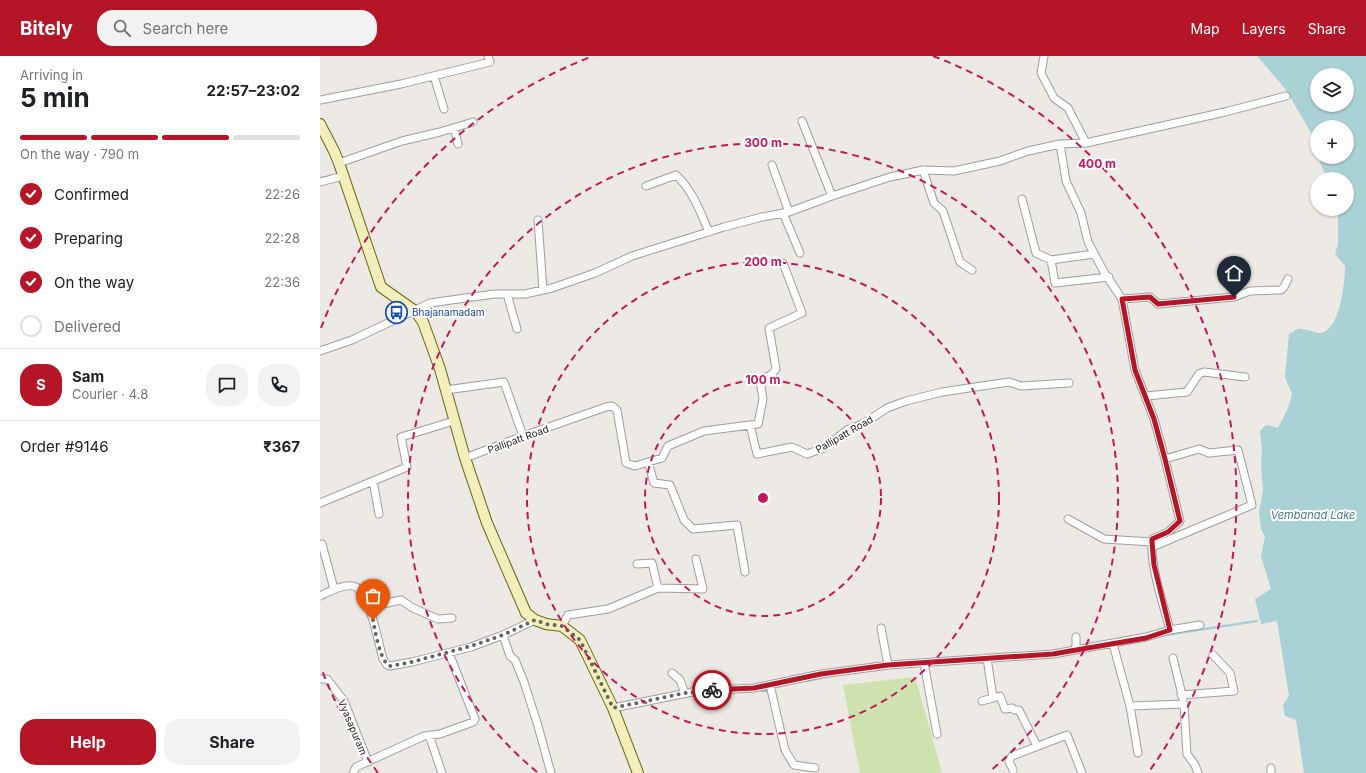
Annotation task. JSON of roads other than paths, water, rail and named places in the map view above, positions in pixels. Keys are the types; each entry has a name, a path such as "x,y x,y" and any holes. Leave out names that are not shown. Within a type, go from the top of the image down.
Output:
{"main road":[{"path":"320,124 339,163 381,288 415,311 423,322 440,369 465,458 487,523 526,613 535,620 546,624 562,626 580,640 613,708 638,773"}],"street":[{"path":"320,100 434,76 490,62 488,56"},
{"path":"1044,56 1041,73 1054,98 1068,108 1086,143"},
{"path":"434,76 444,109"},
{"path":"320,351 352,340 430,303 457,298 525,294 543,290 595,274 632,256 709,232 786,212 890,177 923,170 954,171 1000,161 1028,151 1060,144 1086,143 1225,112 1286,96"},
{"path":"802,121 832,196"},
{"path":"339,163 402,141 473,122"},
{"path":"454,128 458,144"},
{"path":"1060,144 1066,181 1081,213 1088,242 1122,299 1135,370 1154,419 1180,521 1168,532 1152,539 1154,565 1170,630"},
{"path":"772,166 800,253"},
{"path":"923,170 934,203 943,211 960,262 972,270"},
{"path":"646,186 676,175 684,183 694,198 709,232"},
{"path":"320,182 343,176"},
{"path":"1022,199 1036,253 1051,260 1094,254"},
{"path":"538,220 543,290"},
{"path":"1051,260 1055,283 1109,277"},
{"path":"750,425 758,424 763,399 760,382 772,374 776,369 769,328 802,313 783,263"},
{"path":"1122,299 1150,297 1158,304 1234,297 1250,291 1281,290 1288,279"},
{"path":"507,294 517,329"},
{"path":"1146,396 1187,392 1199,374 1204,372 1245,377"},
{"path":"446,390 504,382 523,436"},
{"name":"Pallipatt Road","path":"465,458 523,436 612,406 617,410 626,462 634,466 662,458 668,446 704,431 750,425 757,454 792,447 807,454 824,448 847,430 863,424 887,408 906,401 942,392 1009,382 1021,386 1069,383"},
{"path":"320,503 407,467 401,437 454,421"},
{"path":"1068,519 1104,539 1152,545 1252,505 1238,450 1209,453 1199,449 1165,459"},
{"path":"648,462 654,483 670,485 684,520 694,529 737,525 745,572"},
{"path":"373,481 379,514"},
{"path":"322,544 334,589"},
{"path":"562,626 568,615 608,609 658,588 703,589 696,559"},
{"path":"637,564 652,563 658,588"},
{"path":"320,596 334,589 348,586 355,586 363,593 369,607 383,659 387,664 394,666 449,652 503,635 535,620"},
{"path":"369,607 401,600 413,608 438,619 452,618"},
{"path":"613,708 697,691 754,688 821,674 888,665 1053,654 1146,638 1170,630 1200,625"},
{"path":"881,628 888,665"},
{"path":"503,635 510,656 515,660 524,682 551,773"},
{"path":"1076,637 1076,649"},
{"path":"1113,644 1130,706 1138,753"},
{"path":"353,773 356,767 424,736 440,734 473,722 475,719 449,652"},
{"path":"1182,695 1234,691 1230,673 1213,655"},
{"path":"987,658 993,698"},
{"path":"1172,658 1184,704 1187,754 1195,765 1198,773"},
{"path":"924,663 937,734"},
{"path":"672,673 680,680 685,693"},
{"name":"Vyasapuram","path":"320,679 327,679 344,701 368,762"},
{"path":"770,685 785,750 794,765 815,768"},
{"path":"982,701 1000,696 1005,709 1012,708 1014,710 1018,710 1037,746"},
{"path":"1130,706 1184,704"},
{"path":"429,735 442,773"},
{"path":"1013,770 1009,761 1012,756 1067,735 1082,773"}],"water":[{"name":"Vembanad Lake","path":"1257,56 1366,56 1366,773 1304,773 1296,720 1285,716 1283,705 1289,696 1277,621 1261,624 1255,599 1271,589 1261,556 1265,537 1261,529 1259,512 1263,491 1260,431 1266,425 1278,428 1288,408 1292,394 1285,377 1289,334 1298,329 1320,333 1327,330 1337,316 1345,273 1345,266 1335,254 1338,244 1338,216 1354,216 1354,172 1324,172 1320,164 1354,164 1354,120 1310,120 1310,131 1286,90"}],"waterway":[{"path":"1159,636 1257,621"},
{"path":"807,681 829,676"},
{"path":"759,689 762,691 768,691 768,689"}],"place":[{"name":"Bhajanamadam","path":"396,312"}]}
